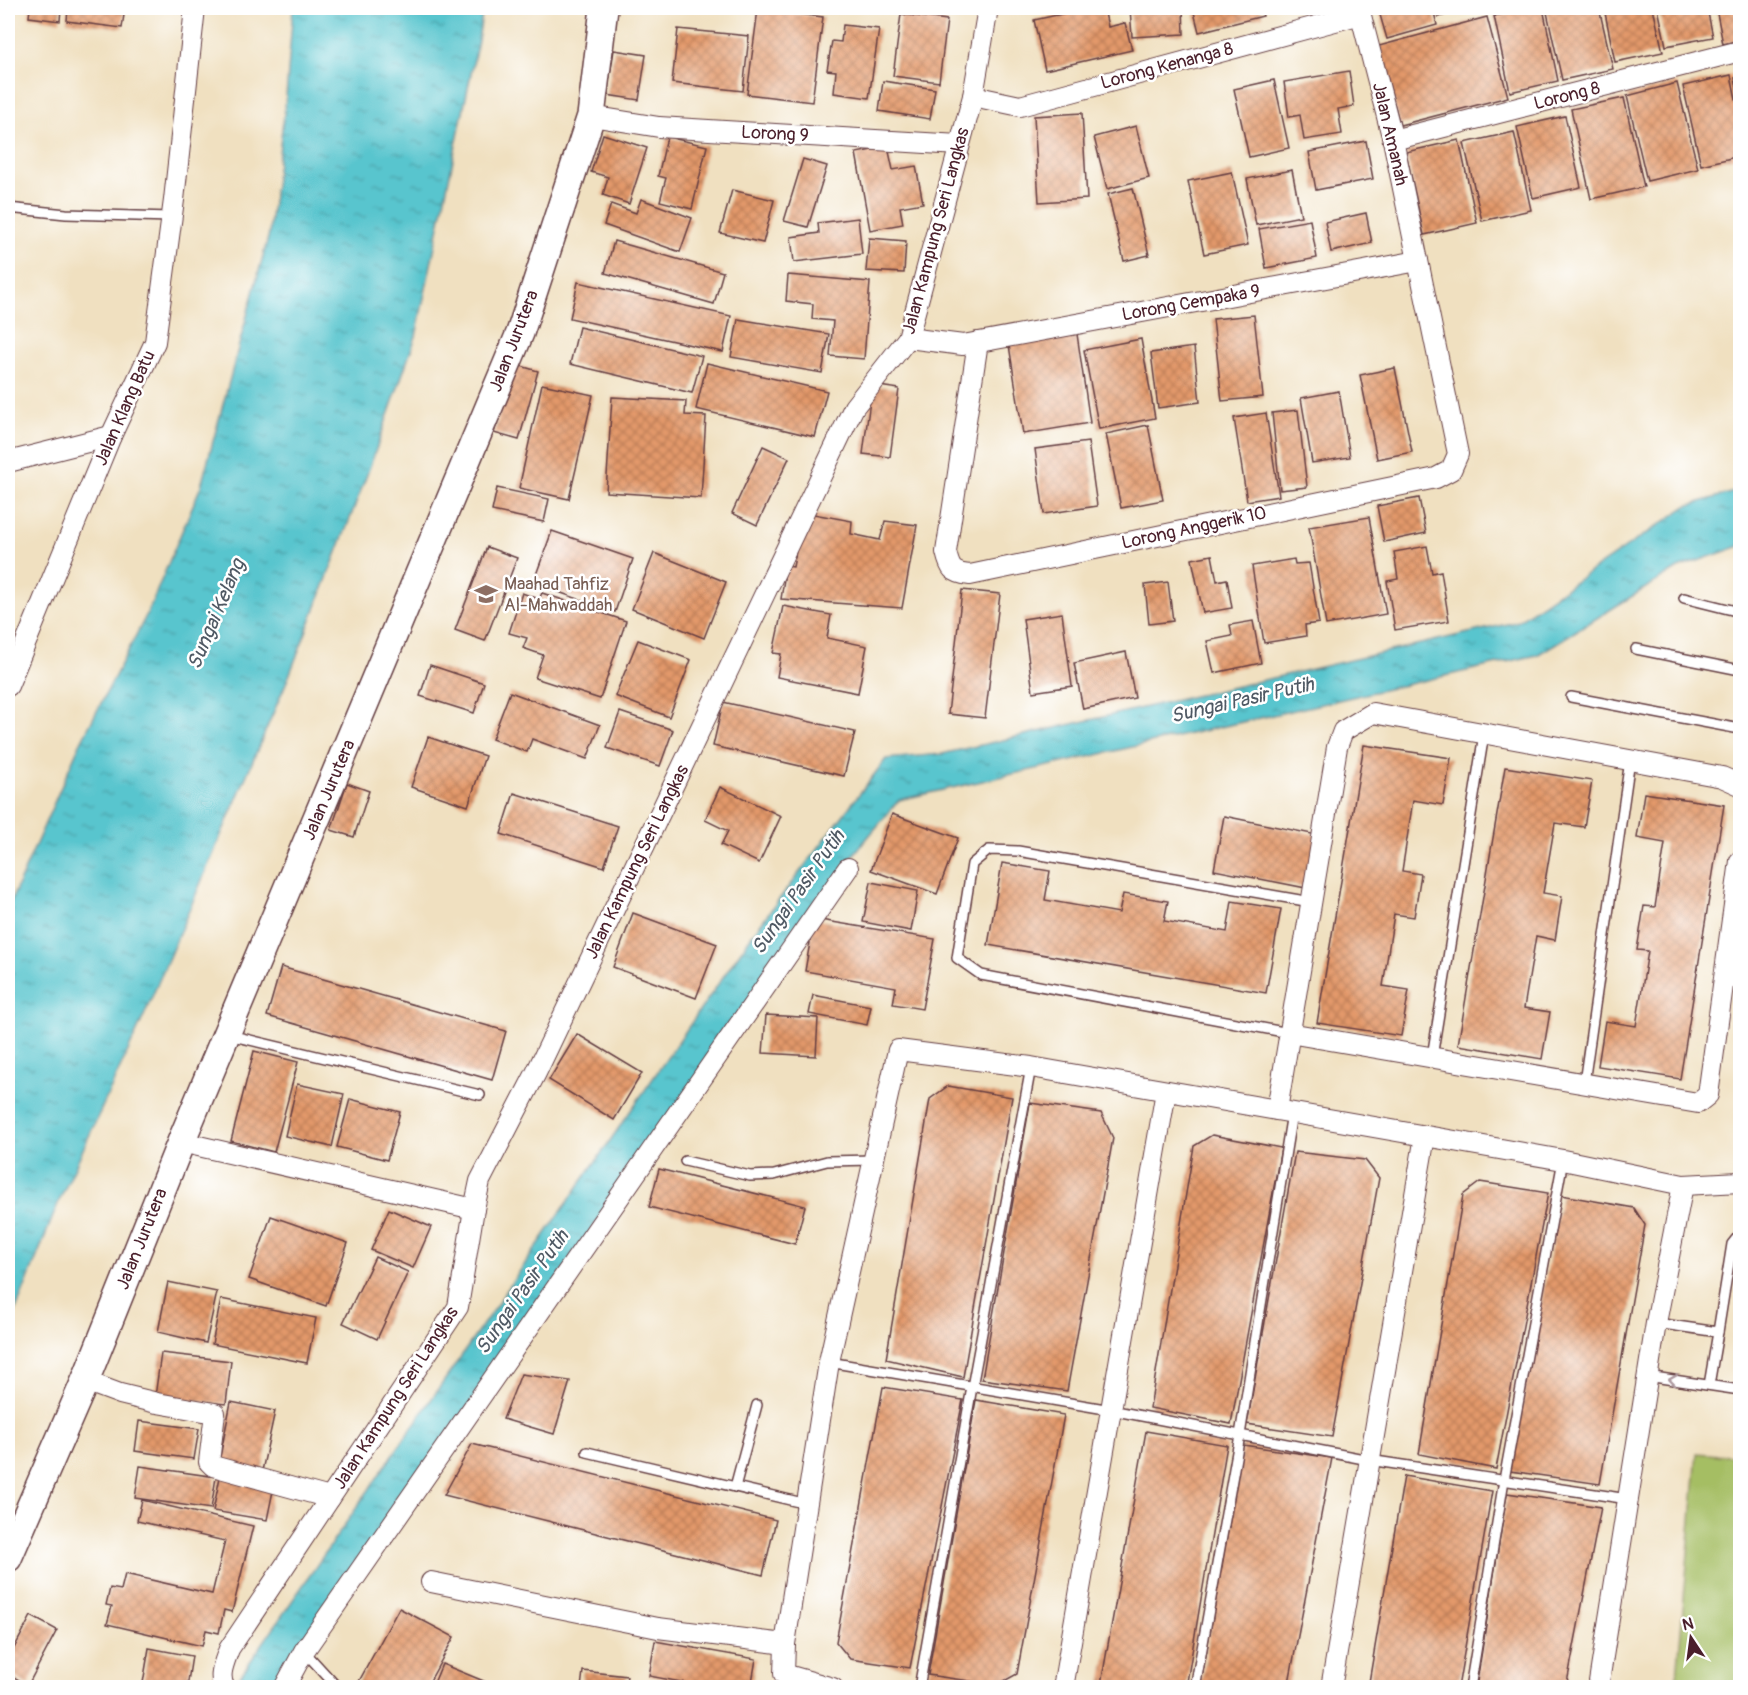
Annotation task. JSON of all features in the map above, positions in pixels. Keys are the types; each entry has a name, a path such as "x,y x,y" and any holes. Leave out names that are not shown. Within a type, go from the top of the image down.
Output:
{"street":[{"name":"Jalan Klang Batu","path":"8,686 111,436 154,342 174,200 195,8"},
{"name":"Jalan Jurutera","path":"8,1558 85,1381 181,1142 520,333 591,116 604,8"},
{"name":"Jalan Kampung Seri Langkas","path":"224,1686 221,1673 229,1649 458,1307 480,1181 536,1073 854,407 908,338 959,145 980,97 988,8"},
{"name":"Lorong Kenanga 8","path":"980,97 1020,106 1360,11"},
{"name":"Jalan Amanah","path":"1360,11 1393,140 1418,261"},
{"name":"Lorong 8","path":"1393,140 1740,51"},
{"name":"Lorong 9","path":"591,116 658,127 959,145"},
{"name":"Lorong Cempaka 9","path":"908,338 970,344 1418,261"},
{"name":"Lorong Anggerik 10","path":"970,344 946,552 949,566 958,573 970,574 1436,478 1451,470 1458,454 1418,261"},
{"path":"8,462 111,436"},
{"path":"1284,1111 1289,1034 1336,747 1343,731 1373,713 1722,777 1740,785"},
{"path":"1289,1034 1698,1103 1708,1095 1740,861"},
{"path":"284,1688 304,1651 848,868"},
{"path":"833,1688 781,1681 829,1362 898,1050 1031,1067 1166,1090 1563,1160 1683,1185 1740,1182"},
{"path":"1063,1688 1166,1090"},
{"path":"1331,1688 1425,1136"},
{"path":"181,1142 474,1209"},
{"path":"1598,1688 1647,1376 1683,1185"},
{"path":"85,1381 120,1394 215,1413 209,1462 213,1466 330,1498"},
{"path":"431,1582 658,1628 785,1644"}],"lane":[{"path":"8,207 66,214 171,217"},
{"path":"1684,598 1740,612"},
{"path":"1636,649 1740,670"},
{"path":"1571,698 1740,729"},
{"path":"1432,1058 1484,734"},
{"path":"1584,1083 1630,760"},
{"path":"1289,1034 981,975 957,958 972,864 989,850 1018,851 1311,902"},
{"path":"226,1034 480,1095"},
{"path":"919,1688 1031,1067"},
{"path":"1195,1688 1240,1435 1284,1111"},
{"path":"685,1161 750,1176 774,1175 827,1161 874,1160"},
{"path":"1470,1688 1504,1480 1563,1160"},
{"path":"1709,1385 1732,1244 1740,1234"},
{"path":"1656,1323 1718,1332"},
{"path":"829,1362 1111,1410 1369,1460 1628,1499"},
{"path":"1647,1376 1740,1390"},
{"path":"735,1487 757,1405"},
{"path":"587,1452 807,1504"},
{"path":"304,1651 338,1688"}],"green space":[{"path":"1697,1453 1740,1457 1740,1687 1676,1687"}],"water":[{"name":"Sungai Kelang","path":"293,8 483,8 416,336 368,472 289,676 143,1018 57,1206 8,1330 8,908 79,746 148,612 201,486 269,234 286,97"},
{"name":"Sungai Pasir Putih","path":"1740,490 1740,546 1678,568 1537,655 899,800 854,854 273,1687 232,1688 752,935 886,759 942,754 1516,622 1687,506"}],"building":[{"path":"30,8 61,8 60,21 29,17"},
{"path":"68,8 125,8 122,28 67,21"},
{"path":"1089,8 1104,8 1108,27 1125,23 1132,50 1045,70 1034,20"},
{"path":"1130,8 1183,8 1184,34 1132,37"},
{"path":"1193,8 1261,8 1263,16 1199,32"},
{"path":"1378,8 1433,8 1437,25 1387,39"},
{"path":"1435,8 1474,8 1438,17"},
{"path":"1543,8 1558,81 1510,92 1494,16"},
{"path":"1546,8 1599,8 1613,69 1562,80"},
{"path":"1604,8 1653,8 1663,52 1615,62"},
{"path":"1658,8 1707,8 1713,37 1666,46"},
{"path":"1716,8 1740,8 1740,40 1723,44"},
{"path":"758,9 823,17 812,102 747,94"},
{"path":"901,14 947,20 939,82 893,76"},
{"path":"1487,17 1508,97 1400,125 1379,46"},
{"path":"843,25 879,29 869,98 834,93 836,71 827,70 832,41 841,42"},
{"path":"678,29 749,36 743,91 672,83"},
{"path":"614,50 646,55 639,100 607,95"},
{"path":"1349,71 1354,106 1338,109 1342,134 1304,140 1300,115 1289,117 1284,82"},
{"path":"1731,75 1740,118 1740,156 1701,165 1683,86"},
{"path":"1740,76 1740,98 1739,98 1735,77"},
{"path":"1274,80 1289,148 1249,157 1234,89"},
{"path":"883,81 935,89 930,119 879,111"},
{"path":"1677,83 1698,169 1647,181 1627,96"},
{"path":"1624,98 1644,187 1591,199 1571,109"},
{"path":"1082,113 1087,199 1039,202 1034,116"},
{"path":"1565,116 1581,187 1533,198 1517,127"},
{"path":"1136,126 1149,178 1107,189 1094,137"},
{"path":"1514,132 1531,210 1482,221 1464,143"},
{"path":"603,134 647,148 629,204 603,195 608,177 591,172"},
{"path":"667,137 707,146 692,209 660,201 666,178 658,176"},
{"path":"1459,140 1477,223 1424,235 1406,152"},
{"path":"1366,141 1373,179 1316,190 1309,152"},
{"path":"888,147 893,170 916,166 923,203 900,207 903,224 870,230 856,153"},
{"path":"803,159 827,166 808,227 784,221"},
{"path":"1292,170 1301,216 1256,225 1247,179"},
{"path":"1232,172 1248,245 1204,254 1188,181"},
{"path":"1133,188 1149,255 1124,261 1108,194"},
{"path":"732,190 774,200 763,243 720,233"},
{"path":"641,199 692,218 680,252 604,225 611,204 636,213"},
{"path":"1366,213 1372,243 1331,252 1325,222"},
{"path":"858,218 862,254 794,262 791,237 819,233 818,223"},
{"path":"1310,220 1317,258 1266,268 1259,229"},
{"path":"869,238 906,241 904,273 866,271"},
{"path":"614,241 723,272 714,304 605,273"},
{"path":"788,275 870,282 864,359 830,356 833,321 812,319 813,304 786,301"},
{"path":"578,282 731,316 723,352 570,318"},
{"path":"1254,315 1263,397 1222,401 1213,319"},
{"path":"738,319 829,334 822,373 731,357"},
{"path":"579,327 702,356 692,393 570,364"},
{"path":"1077,334 1090,423 1023,434 1009,345"},
{"path":"1141,339 1155,418 1099,429 1084,350"},
{"path":"1194,347 1200,402 1158,408 1151,353"},
{"path":"707,363 827,391 815,437 696,409"},
{"path":"514,364 538,371 519,440 494,433"},
{"path":"1395,368 1412,452 1377,459 1360,375"},
{"path":"542,384 593,395 569,499 519,488"},
{"path":"872,385 899,389 890,457 863,454"},
{"path":"1339,391 1350,457 1312,463 1301,398"},
{"path":"612,397 686,401 685,415 706,416 701,498 606,492"},
{"path":"1298,410 1307,487 1280,490 1272,413"},
{"path":"1266,413 1279,496 1247,501 1234,418"},
{"path":"1148,425 1163,500 1121,508 1106,434"},
{"path":"1088,442 1097,506 1044,514 1035,449"},
{"path":"763,446 789,458 757,525 732,513"},
{"path":"497,488 549,499 544,522 492,511"},
{"path":"1419,498 1426,533 1384,542 1377,506"},
{"path":"808,513 852,521 851,534 880,540 885,521 917,525 902,608 781,599 786,566 793,567 800,531"},
{"path":"1369,517 1386,614 1326,625 1309,527"},
{"path":"552,531 633,559 615,612 533,583"},
{"path":"1427,546 1432,573 1441,571 1449,621 1395,630 1387,581 1398,579 1394,552"},
{"name":"Maahad Tahfiz Al-Mahwaddah","path":"487,547 517,558 485,641 455,630"},
{"path":"654,553 726,582 704,638 632,609"},
{"path":"1212,555 1217,581 1227,579 1232,608 1203,613 1192,559"},
{"path":"1294,559 1295,564 1309,563 1319,623 1305,625 1306,636 1264,643 1252,566"},
{"path":"1168,582 1173,621 1149,624 1145,585"},
{"path":"962,590 1000,594 985,718 948,714"},
{"path":"522,593 539,599 542,593 626,621 600,699 535,678 543,655 523,648 527,638 509,633"},
{"path":"783,606 831,615 827,638 867,646 858,693 777,677 781,654 773,653"},
{"path":"1062,613 1072,686 1033,692 1023,619"},
{"path":"1253,621 1261,663 1214,673 1207,641 1232,636 1230,625"},
{"path":"638,640 691,660 669,717 615,696"},
{"path":"1126,652 1135,698 1083,709 1074,663"},
{"path":"430,665 484,683 474,713 420,696"},
{"path":"510,692 600,725 587,759 532,739 527,752 492,739"},
{"path":"723,702 855,732 844,776 713,746"},
{"path":"620,712 673,730 660,766 607,748"},
{"path":"428,737 485,756 468,806 411,787"},
{"path":"1364,745 1451,758 1443,805 1413,800 1402,871 1421,874 1414,917 1394,914 1383,986 1409,990 1401,1036 1317,1023"},
{"path":"1505,767 1592,781 1584,827 1555,823 1543,893 1562,896 1555,940 1536,936 1524,1008 1550,1012 1542,1059 1458,1045"},
{"path":"347,783 369,791 354,837 331,830"},
{"path":"720,787 781,816 759,863 721,845 728,831 705,820"},
{"path":"514,793 618,826 604,867 501,834"},
{"path":"1644,793 1724,805 1680,1079 1598,1066 1605,1021 1636,1026 1648,951 1637,950 1644,906 1655,907 1665,843 1637,838"},
{"path":"892,814 958,838 937,894 871,870"},
{"path":"1224,816 1317,835 1306,888 1214,870"},
{"path":"1002,863 1050,871 1045,900 1119,913 1123,894 1168,901 1164,921 1227,932 1232,901 1281,909 1266,993 988,945"},
{"path":"871,882 918,891 911,931 863,922"},
{"path":"633,913 717,944 696,998 613,967"},
{"path":"814,919 935,939 922,1009 893,1004 896,987 805,971"},
{"path":"281,967 506,1031 492,1080 267,1016"},
{"path":"813,995 871,1006 867,1025 809,1014"},
{"path":"766,1015 818,1018 816,1056 763,1053"},
{"path":"577,1034 642,1073 614,1120 549,1080"},
{"path":"254,1051 298,1062 274,1152 231,1141"},
{"path":"297,1084 344,1094 332,1147 285,1136"},
{"path":"948,1086 1012,1097 963,1377 886,1359 930,1099"},
{"path":"350,1099 400,1112 387,1160 337,1147"},
{"path":"1030,1103 1101,1113 1113,1138 1067,1391 982,1379"},
{"path":"1212,1135 1281,1148 1231,1424 1150,1408 1194,1146"},
{"path":"1295,1152 1365,1160 1379,1178 1332,1437 1247,1424"},
{"path":"659,1169 805,1206 795,1244 649,1207"},
{"path":"1480,1182 1548,1193 1496,1469 1419,1454 1463,1195"},
{"path":"1561,1195 1634,1208 1645,1225 1600,1484 1510,1471"},
{"path":"389,1209 431,1227 413,1268 371,1250"},
{"path":"271,1216 348,1243 326,1306 249,1279"},
{"path":"375,1257 408,1272 377,1339 343,1323"},
{"path":"168,1282 217,1292 206,1343 158,1332"},
{"path":"221,1299 316,1318 307,1363 212,1344"},
{"path":"161,1353 231,1361 226,1404 155,1397"},
{"path":"521,1374 570,1381 554,1434 503,1419"},
{"path":"883,1387 963,1400 910,1668 850,1659 836,1642"},
{"path":"976,1400 1064,1415 1017,1674 997,1685 928,1675"},
{"path":"231,1402 275,1411 262,1471 219,1462"},
{"path":"139,1421 199,1429 194,1459 135,1451"},
{"path":"1146,1431 1227,1445 1186,1688 1103,1688 1101,1684"},
{"path":"472,1444 776,1520 763,1575 444,1495"},
{"path":"1243,1445 1332,1458 1288,1688 1200,1688"},
{"path":"140,1466 216,1477 211,1509 135,1498"},
{"path":"1404,1476 1492,1491 1458,1688 1368,1688"},
{"path":"220,1477 274,1486 267,1520 213,1511"},
{"path":"1507,1493 1601,1507 1566,1688 1476,1688"},
{"path":"142,1500 253,1526 232,1612 224,1610 219,1633 206,1630 202,1646 107,1624 112,1606 106,1605 110,1588 121,1590 125,1574 212,1594 225,1541 137,1521"},
{"path":"399,1608 454,1637 426,1688 363,1688 357,1685"},
{"path":"31,1616 57,1630 28,1685 8,1674 8,1660"},
{"path":"655,1641 756,1659 751,1688 713,1688 649,1676"},
{"path":"149,1648 192,1656 187,1688 171,1688 143,1683"},
{"path":"442,1664 491,1684 490,1688 432,1688"},
{"path":"583,1671 627,1676 625,1688 581,1688"}],"place":[{"name":"Maahad Tahfiz Al-Mahwaddah","path":"486,594"}]}
